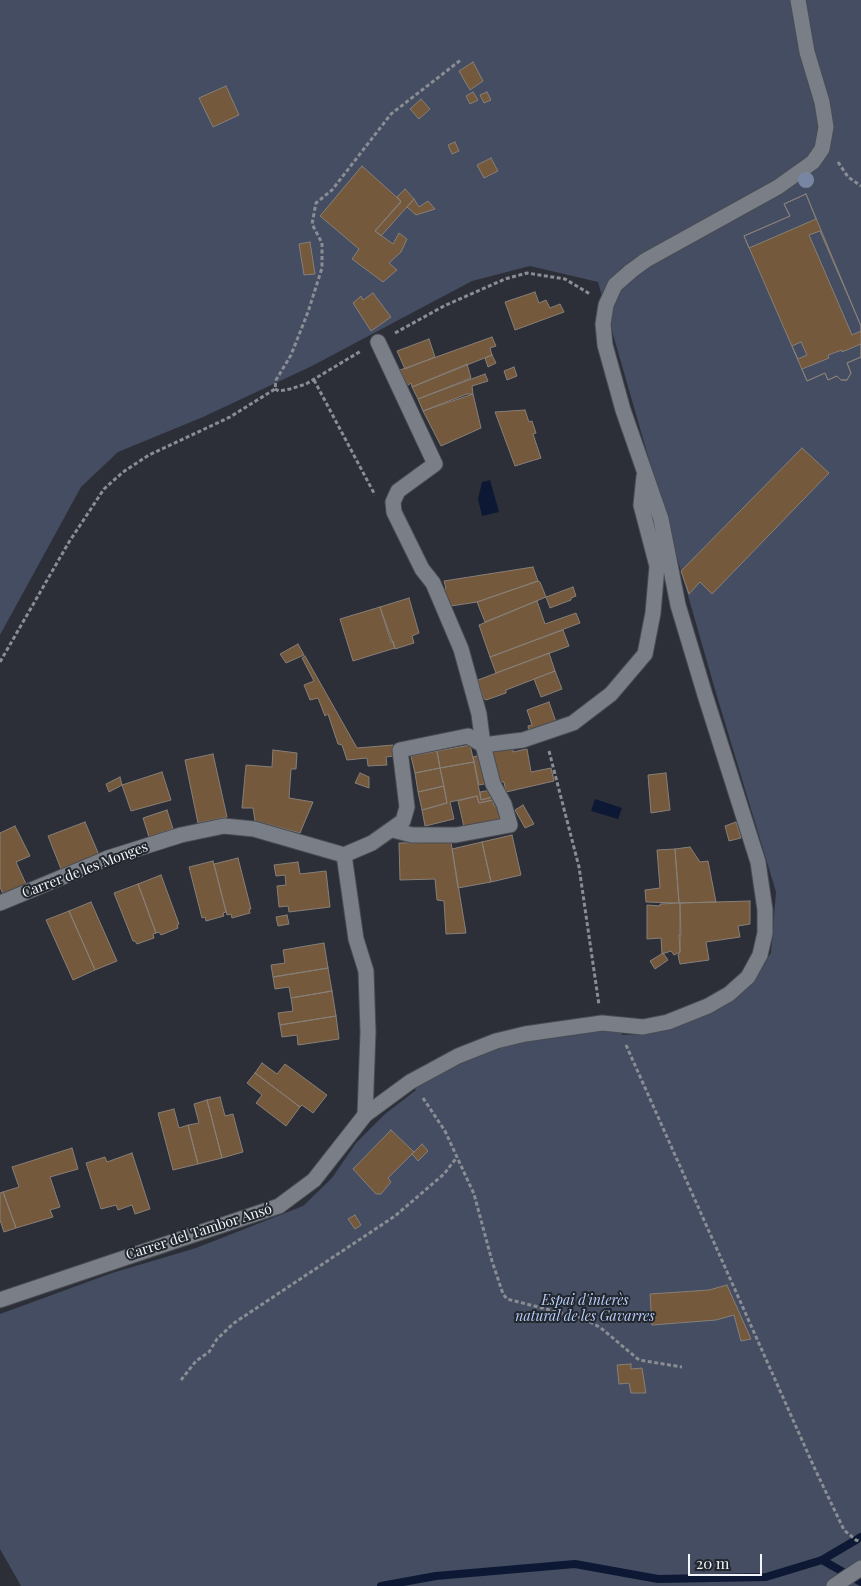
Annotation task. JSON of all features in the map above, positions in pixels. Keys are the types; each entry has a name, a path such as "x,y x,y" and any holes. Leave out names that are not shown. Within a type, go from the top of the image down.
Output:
{"street":[{"path":"798,0 807,52 822,102 826,127 825,139"},
{"name":"Carrer del Tambor Ansó","path":"0,1300 279,1206 314,1180 365,1115 410,1082 458,1056 496,1041 602,1023 619,1023 643,1027 668,1022 687,1016 729,994 748,977 760,955 765,933 766,910 758,862 704,696 678,605 660,519 623,410 605,345 603,324 606,305 615,284 646,260 778,187 813,162 822,149 825,139"},
{"path":"378,342 435,464 398,491 393,502 394,512 422,569 433,584 461,649 479,714 493,784 504,804 510,824 456,836 412,835 393,830"},
{"path":"365,1115 368,1032 366,971 356,939 344,855 372,843 393,830 403,821 407,807 400,750 468,736 484,745 524,740 573,723 603,700 645,654 653,613 657,566 642,505 644,468"},
{"name":"Carrer de les Monges","path":"0,903 108,858 181,834 224,826 254,829 344,855"},
{"path":"837,1585 861,1568"}],"path":[{"path":"275,389 276,380 290,355 304,321 322,268 322,244 312,224 316,203 332,190 391,114 462,59"},
{"path":"825,139 848,177 861,186"},
{"path":"0,662 69,542 104,489 123,472 149,455 230,416 275,389 279,391 290,389 314,380 444,306 505,279 526,272 565,279 606,305"},
{"path":"314,380 379,502 394,512"},
{"path":"545,733 579,867 602,1023"},
{"path":"619,1023 631,1058 814,1467 844,1530 861,1542"},
{"path":"410,1082 440,1123 474,1194 492,1261 503,1294 507,1299 585,1319 601,1328 639,1360 682,1367"},
{"path":"180,1380 196,1361 209,1352 217,1340 234,1323 395,1216 439,1179 457,1157"}],"green space":[{"name":"Espai d'interès natural de les Gavarres","path":"0,0 861,0 861,1586 21,1586 0,1549 0,1314 112,1273 196,1248 303,1206 332,1178 356,1143 385,1114 416,1090 410,1082 496,1041 619,1023 622,1035 650,1034 711,1010 751,982 771,953 776,892 716,693 598,282 530,266 472,281 312,366 203,417 118,452 81,487 0,635"}],"shaded area":[{"path":"490,480 499,512 482,516 478,499 482,482"},
{"path":"595,799 622,808 618,819 591,811"}],"building":[{"path":"473,62 483,81 470,90 459,71"},
{"path":"226,86 239,115 213,127 199,98"},
{"path":"473,92 478,100 470,104 466,96"},
{"path":"487,92 491,100 484,103 480,95"},
{"path":"421,99 430,109 419,119 410,109"},
{"path":"455,142 459,151 452,154 448,145"},
{"path":"491,158 498,171 484,178 477,165"},
{"path":"362,166 401,201 375,231 393,244 399,233 407,239 401,252 389,263 397,270 383,282 352,259 359,249 320,216"},
{"path":"405,189 414,199 381,236 375,231 401,202 397,197"},
{"path":"806,194 816,219 749,248 744,236 790,216 784,204"},
{"path":"806,194 861,326 861,357 847,363 851,373 847,380 841,380 837,376 828,380 825,373 807,381 744,236 790,216 784,204"},
{"path":"414,199 419,207 428,201 435,209 416,215 407,207"},
{"path":"820,231 861,326 861,331 852,335 809,235"},
{"path":"310,242 315,274 304,275 299,244"},
{"path":"535,292 539,303 546,300 550,308 560,304 564,312 515,330 505,302"},
{"path":"373,293 391,317 371,331 353,303 361,296 363,300"},
{"path":"492,337 496,346 490,348 492,355 412,387 411,383 407,386 400,370"},
{"path":"429,339 435,357 405,369 397,351"},
{"path":"801,342 807,355 798,359 792,346"},
{"path":"861,344 861,357 847,363 851,373 847,380 841,380 837,376 828,380 825,373 807,381 802,369 829,358 828,355 842,350 842,352"},
{"path":"492,355 496,363 488,367 485,358"},
{"path":"467,364 471,378 418,399 412,387"},
{"path":"514,367 517,376 507,380 504,371"},
{"path":"485,374 488,381 472,386 473,394 423,411 418,399"},
{"path":"467,394 473,394 481,428 441,446 423,411"},
{"path":"525,410 529,422 532,421 536,433 533,434 541,458 515,466 495,412"},
{"path":"802,448 829,473 712,594 700,582 689,594 681,571"},
{"path":"533,567 538,581 477,602 451,606 443,590 446,588 444,581"},
{"path":"538,581 546,597 485,622 477,602"},
{"path":"573,587 576,596 571,598 571,600 550,608 546,597"},
{"path":"409,598 419,633 412,636 414,643 395,649 380,607"},
{"path":"537,601 545,624 576,613 580,623 490,657 479,625"},
{"path":"380,607 391,642 393,641 395,648 353,661 340,619"},
{"path":"563,630 569,646 496,673 490,657"},
{"path":"298,644 304,655 286,663 280,654"},
{"path":"549,653 555,671 506,690 506,693 486,700 483,698 478,680"},
{"path":"305,656 357,748 393,745 394,756 386,757 387,765 368,766 367,758 347,760 342,745 338,744 328,714 325,716 318,698 310,700 304,685 314,681 302,658"},
{"path":"555,671 562,689 541,697 534,679"},
{"path":"549,702 556,722 529,732 528,726 532,725 527,710"},
{"path":"470,745 474,762 440,768 437,751"},
{"path":"513,748 513,752 527,749 531,772 551,768 554,781 506,792 504,782 499,782 490,752"},
{"path":"273,750 297,753 296,769 291,769 289,798 313,802 300,833 255,821 253,808 242,808 246,765 272,767"},
{"path":"437,751 440,768 415,773 411,756"},
{"path":"213,754 227,817 198,823 185,760"},
{"path":"480,755 489,783 479,785 473,757"},
{"path":"474,762 481,800 492,797 493,800 479,803 477,796 450,802 454,819 425,826 422,810 447,803 440,768"},
{"path":"440,768 444,786 418,792 415,773"},
{"path":"162,772 171,800 131,811 122,785"},
{"path":"360,773 369,777 369,788 355,783"},
{"path":"666,773 670,810 651,813 648,775"},
{"path":"120,777 122,785 109,792 106,784"},
{"path":"444,786 447,803 422,810 418,792"},
{"path":"491,790 492,797 481,800 480,792"},
{"path":"477,796 479,803 493,800 494,806 499,805 502,822 465,831 458,801"},
{"path":"523,805 534,824 525,828 515,810"},
{"path":"167,810 173,829 149,837 143,818"},
{"path":"85,822 99,855 61,869 48,836"},
{"path":"736,822 741,838 729,841 725,826"},
{"path":"15,826 30,856 16,862 26,884 3,894 0,887 0,833"},
{"path":"512,835 521,875 491,882 482,842"},
{"path":"451,842 466,933 446,934 444,901 437,900 435,879 400,880 399,843"},
{"path":"482,842 491,882 458,888 452,849"},
{"path":"690,847 700,862 708,861 716,902 679,903 675,849"},
{"path":"675,849 679,903 646,902 645,890 660,888 657,850"},
{"path":"238,858 251,909 249,909 250,913 232,918 231,914 227,915 214,864"},
{"path":"213,861 226,912 223,913 224,916 206,921 205,917 202,918 189,867"},
{"path":"298,862 300,874 326,871 330,907 289,912 288,906 279,907 277,886 286,885 285,875 276,876 274,865"},
{"path":"161,875 179,924 177,925 178,928 161,935 159,932 156,933 138,884"},
{"path":"138,884 156,933 153,934 154,938 137,944 133,941 114,893"},
{"path":"750,901 750,924 738,926 740,937 706,942 709,960 680,964 678,955 680,952 679,935 681,935 680,903"},
{"path":"91,902 117,961 95,970 69,911"},
{"path":"680,903 680,952 674,955 671,951 662,954 661,938 647,939 647,905 660,906 660,904"},
{"path":"69,911 95,970 73,980 46,920"},
{"path":"287,915 289,924 278,926 276,917"},
{"path":"324,943 328,968 273,977 271,965 285,963 283,950"},
{"path":"663,953 668,960 655,969 650,961"},
{"path":"328,968 332,991 291,998 289,987 275,989 273,977"},
{"path":"332,991 336,1016 280,1025 278,1013 293,1011 291,998"},
{"path":"336,1016 339,1039 298,1045 297,1035 282,1037 280,1025"},
{"path":"262,1063 277,1074 285,1064 327,1095 313,1113 302,1105 300,1107 255,1073"},
{"path":"255,1073 300,1107 286,1126 256,1103 262,1095 247,1083"},
{"path":"220,1097 225,1116 233,1114 243,1152 222,1158 207,1100"},
{"path":"207,1100 222,1158 198,1164 188,1125 199,1123 194,1104"},
{"path":"174,1109 179,1128 188,1125 198,1164 173,1170 158,1113"},
{"path":"391,1130 414,1152 388,1178 391,1182 381,1194 376,1194 353,1169"},
{"path":"422,1144 428,1151 418,1161 412,1154"},
{"path":"72,1148 78,1169 50,1177 60,1207 50,1210 53,1217 16,1228 3,1192 19,1187 12,1167"},
{"path":"132,1153 150,1209 135,1214 132,1205 118,1210 116,1205 101,1209 86,1163 105,1157 107,1162"},
{"path":"3,1192 16,1228 4,1232 0,1220 0,1193"},
{"path":"355,1215 361,1225 355,1229 348,1219"},
{"path":"727,1285 751,1339 741,1341 734,1315 716,1320 652,1325 650,1294 709,1290"},
{"path":"631,1364 631,1369 642,1368 646,1393 631,1393 629,1383 619,1384 617,1365"}],"waterway":[{"path":"381,1586 436,1576 575,1564 658,1579 766,1577 822,1560 861,1537"},
{"path":"822,1560 861,1582"}]}
